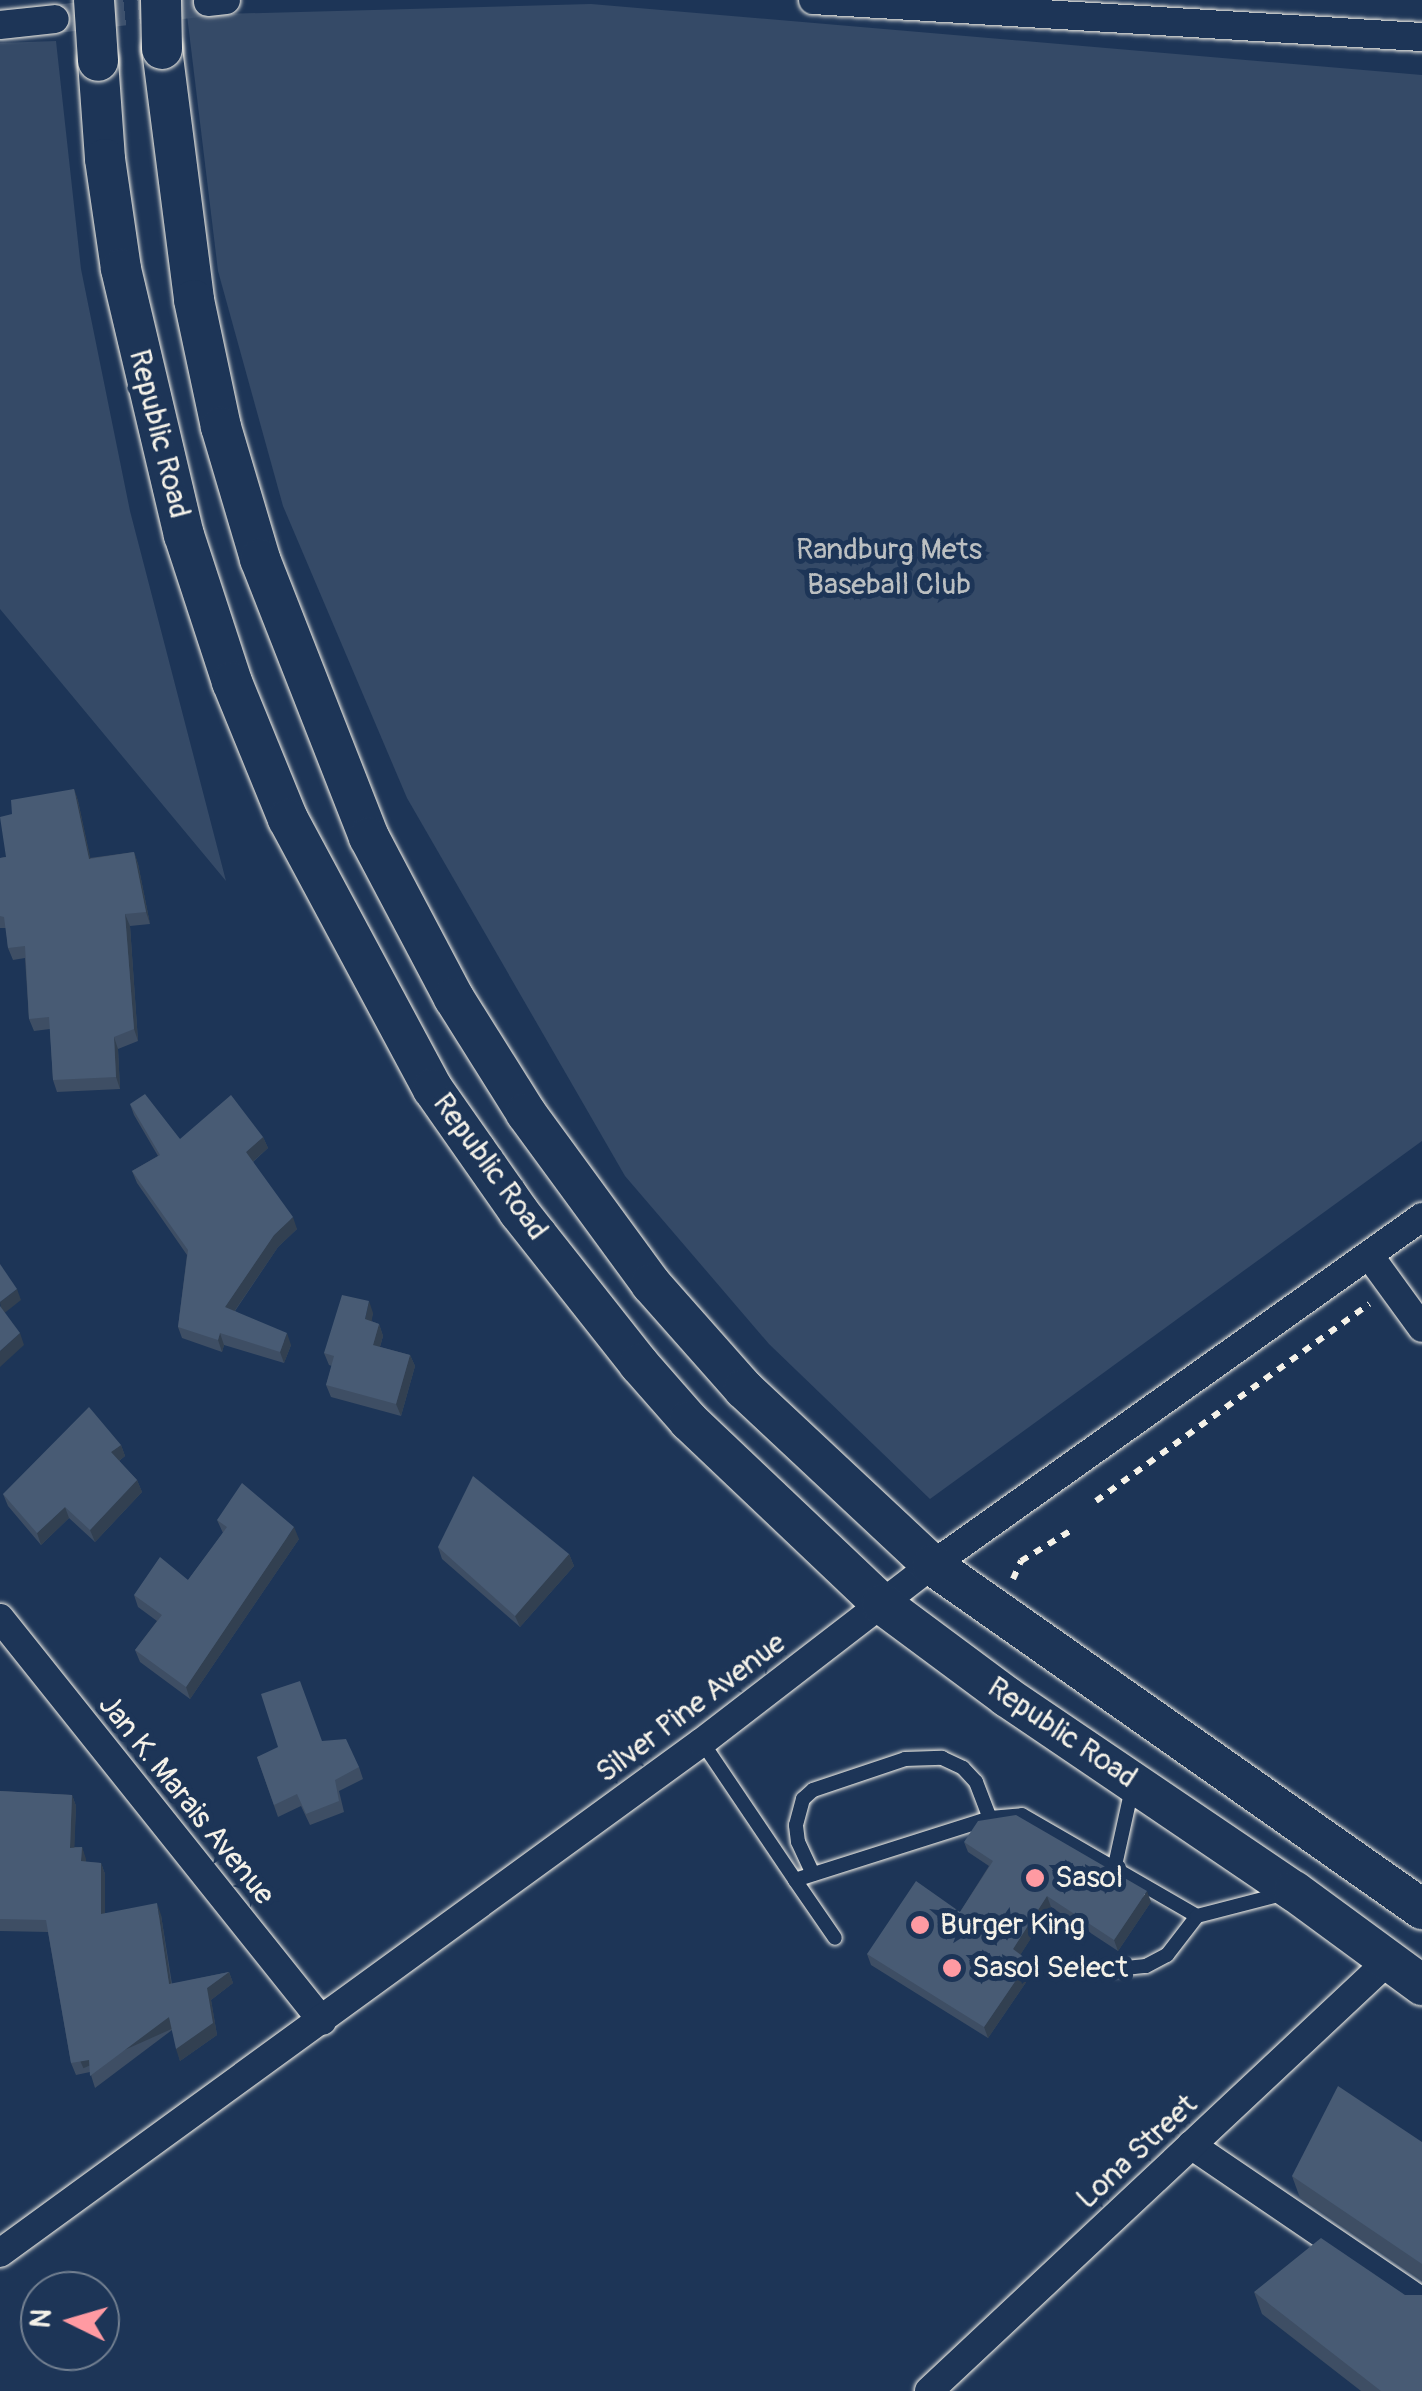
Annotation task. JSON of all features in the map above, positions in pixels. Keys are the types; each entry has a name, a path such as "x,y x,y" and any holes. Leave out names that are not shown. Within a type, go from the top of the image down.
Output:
{"main road":[{"name":"Republic Road","path":"94,0 105,158 120,268 184,535 232,682 288,820 434,1089 519,1212 690,1421 882,1604 1007,1697 1294,1890 1422,1985"},
{"name":"Republic Road","path":"161,0 162,49 194,300 220,426 289,642 377,853 454,998 505,1080 650,1284 744,1389 932,1565 1422,1909"}],"street":[{"path":"812,0 1422,37"},
{"path":"0,25 55,19"},
{"name":"Silver Pine Avenue","path":"0,2253 702,1742 932,1565 1422,1217"},
{"path":"1369,1256 1422,1328"},
{"name":"Jan K. Marais Avenue","path":"0,1618 322,2021"},
{"name":"Lona Street","path":"929,2391 1389,1960"},
{"path":"1191,2146 1422,2302"}],"lane":[{"path":"702,1742 835,1938"},
{"path":"813,1874 798,1842 796,1825 803,1800 813,1790 905,1758 942,1758 962,1768 976,1782 990,1818"},
{"path":"1114,1870 1133,1781"},
{"path":"794,1880 1009,1815 1038,1821 1114,1870 1198,1916"},
{"path":"1116,1969 1146,1966 1167,1955 1198,1916 1294,1890"}],"path":[{"path":"1096,1501 1374,1300"},
{"path":"1014,1579 1021,1560 1075,1528"}],"green space":[{"name":"Randburg Mets Baseball Club","path":"591,4 1422,75 1422,1141 930,1499 769,1344 625,1176 407,798 283,506 218,271 187,15"},
{"path":"56,41 81,269 130,511 226,881 0,609 0,43"}],"building":[{"path":"74,789 89,859 134,852 146,912 125,914 134,1029 114,1037 116,1077 53,1080 49,1017 29,1019 25,946 8,948 4,917 0,916 0,858 6,857 0,817 12,814 11,800"},
{"path":"145,1094 180,1139 231,1095 263,1137 246,1152 293,1217 274,1235 225,1307 287,1333 280,1352 220,1333 218,1340 178,1327 188,1250 132,1171 160,1155 130,1104"},
{"path":"0,1264 17,1289 0,1302"},
{"path":"342,1295 369,1301 365,1319 379,1324 373,1345 410,1355 396,1404 326,1385 334,1356 324,1353"},
{"path":"0,1306 20,1333 0,1351"},
{"path":"89,1407 121,1445 111,1452 137,1480 90,1530 65,1507 37,1533 3,1494"},
{"path":"473,1476 569,1554 515,1616 438,1547"},
{"path":"242,1483 294,1527 186,1687 135,1650 162,1615 134,1595 160,1557 188,1580 227,1527 217,1520"},
{"path":"300,1681 322,1741 346,1739 359,1767 335,1780 339,1801 306,1814 297,1794 274,1805 257,1757 278,1747 261,1694"},
{"path":"0,1791 72,1795 70,1848 82,1847 81,1861 101,1863 101,1914 157,1903 169,1984 229,1972 207,1988 213,2023 176,2049 169,2017 90,2076 89,2060 71,2063 46,1920 0,1919"},
{"path":"1016,1815 1147,1891 1114,1940 1047,1896 1013,1949 1029,1961 984,2027 867,1954 916,1881 960,1912 993,1861 964,1842 978,1821"},
{"path":"1338,2086 1422,2142 1422,2264 1292,2176"},
{"path":"1321,2238 1405,2295 1422,2295 1422,2391 1381,2391 1254,2292"}],"tunnel":[{"path":"55,19 208,2"}],"place":[{"name":"Sasol","path":"1035,1878"},
{"name":"Burger King","path":"920,1925"},
{"name":"Sasol Select","path":"952,1968"}]}
